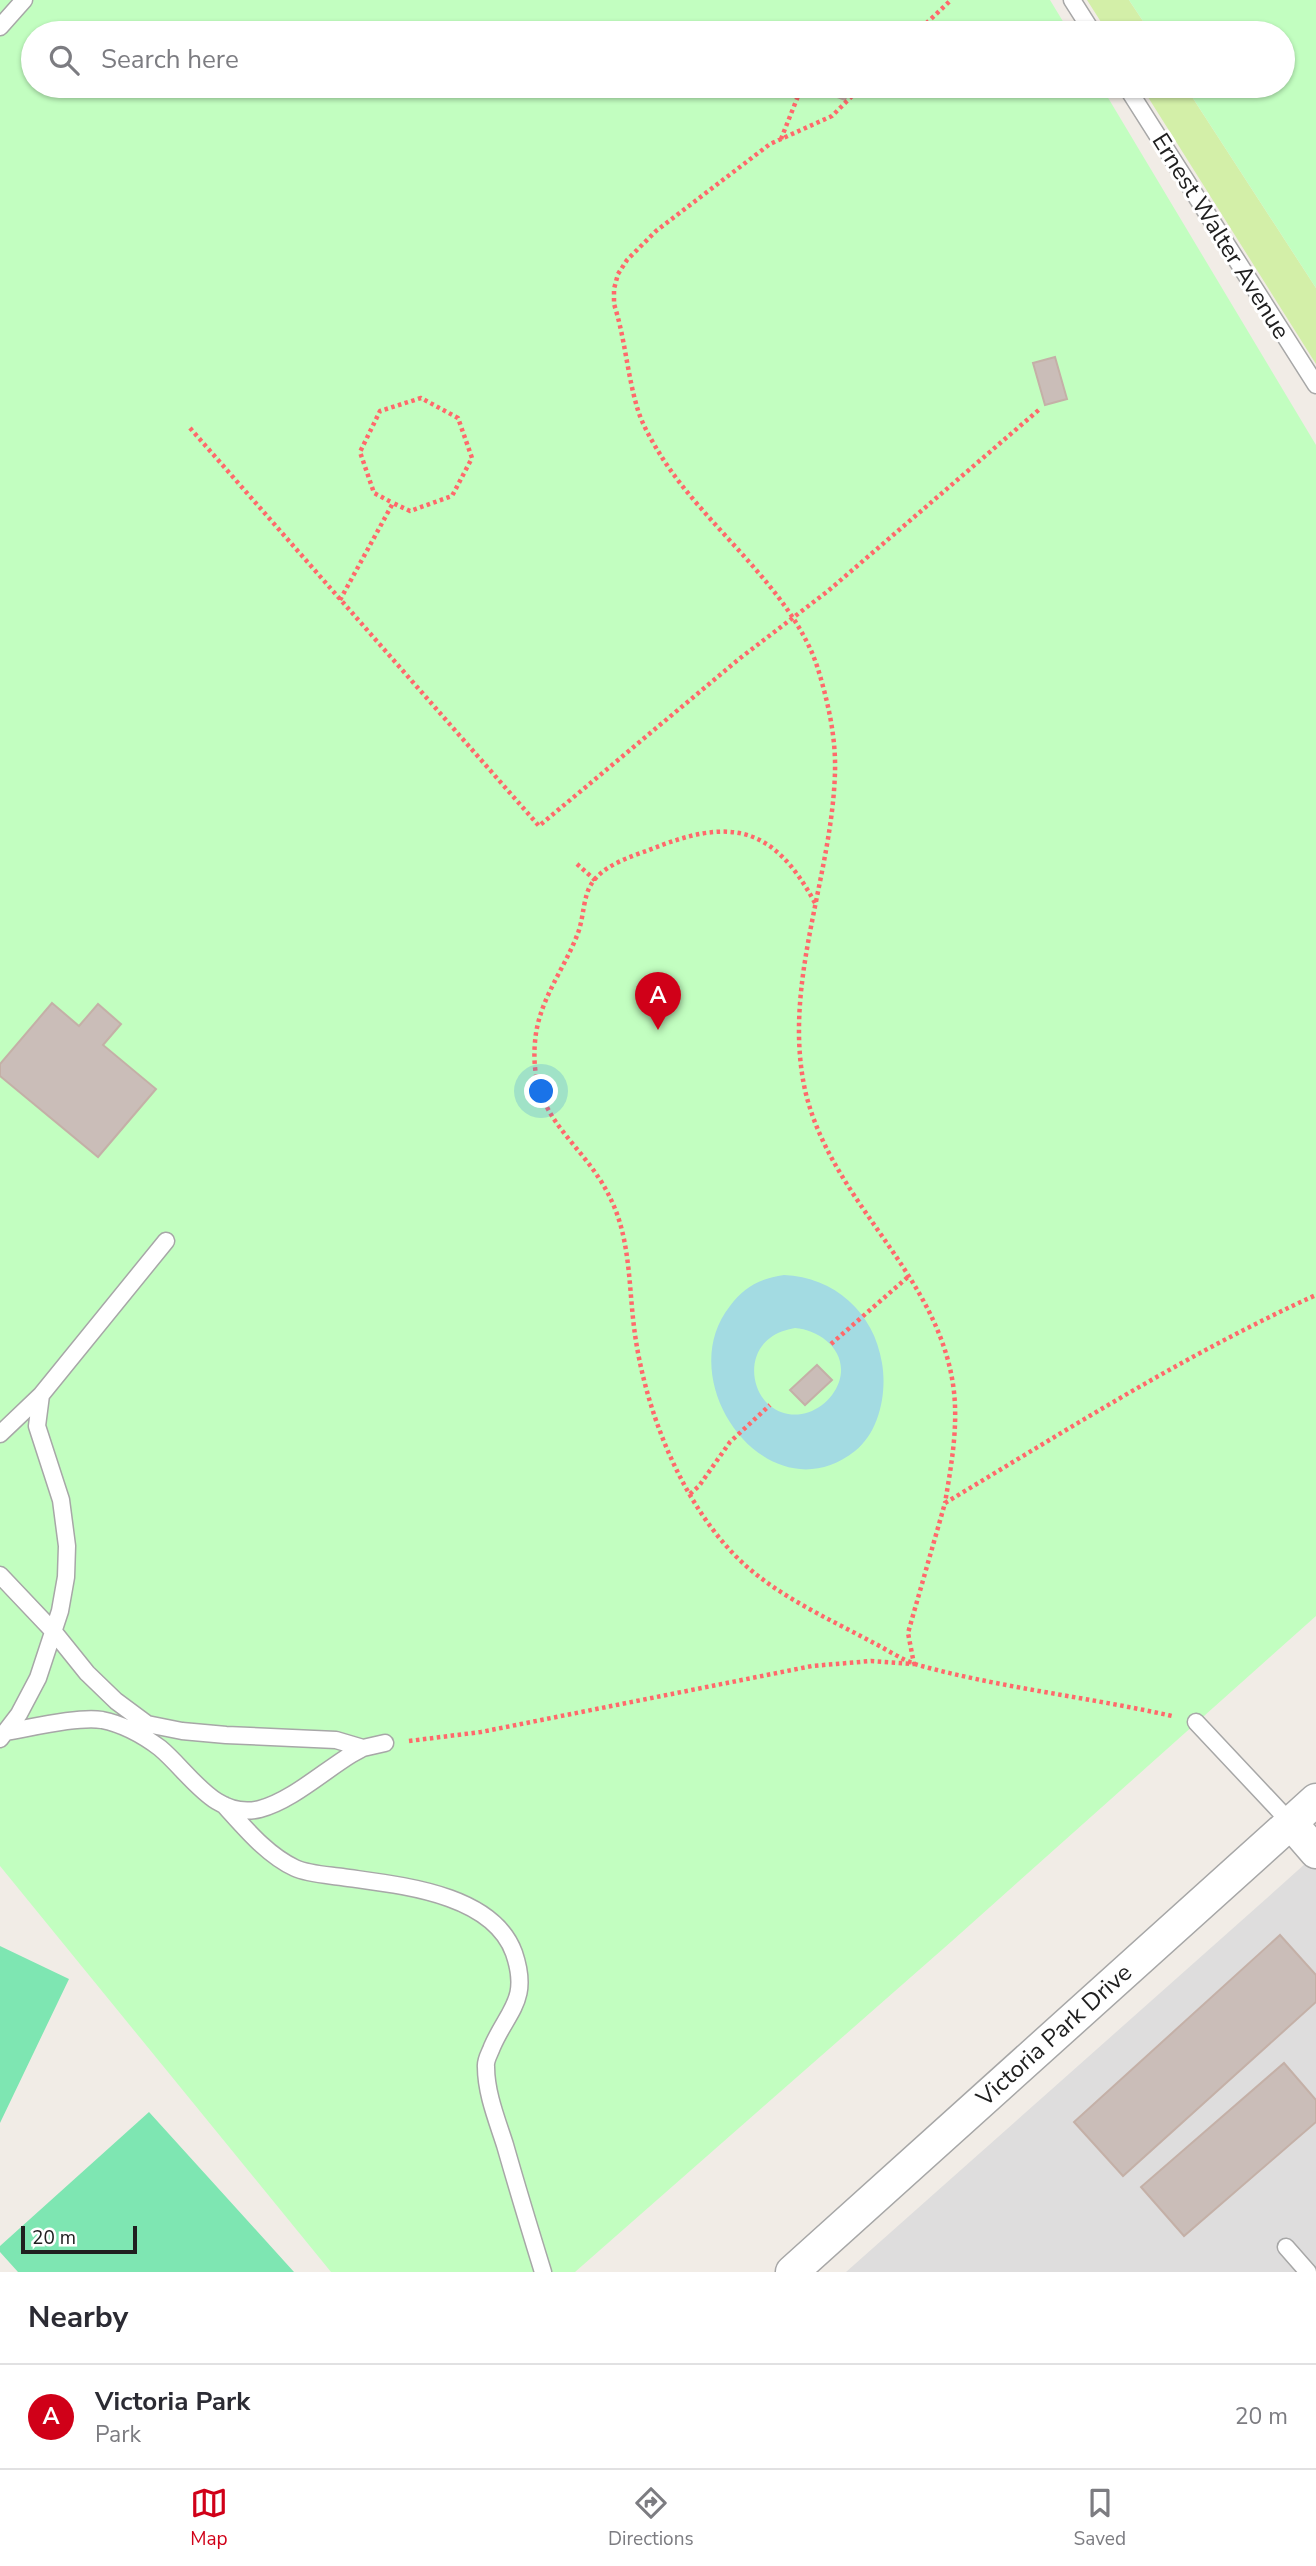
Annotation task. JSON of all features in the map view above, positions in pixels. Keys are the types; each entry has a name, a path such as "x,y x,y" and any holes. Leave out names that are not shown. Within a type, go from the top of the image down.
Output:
{"street":[{"name":"Victoria Park Drive","path":"792,2272 1316,1800"},
{"path":"1290,1822 1316,1852"}],"lane":[{"path":"0,27 24,0"},
{"path":"1072,0 1085,21"},
{"name":"Ernest Walter Avenue","path":"1134,98 1316,385"},
{"path":"0,1434 41,1395 166,1241"},
{"path":"3,1735 38,1678 54,1632 66,1577 67,1546 61,1500 37,1426 41,1395"},
{"path":"0,1575 54,1632 87,1674 116,1701 147,1724 215,1734 336,1740 363,1748"},
{"path":"3,1735 73,1722 101,1720 133,1732 158,1747 207,1796 233,1810 258,1810 277,1803 363,1748 386,1743"},
{"path":"1196,1722 1290,1822"},
{"path":"224,1805 250,1834 275,1856 297,1869 395,1885 459,1900 491,1922 503,1935 515,1959 519,1987 515,2008 498,2035 485,2064 501,2133 543,2272"},
{"path":"1286,2247 1308,2272"}],"path":[{"path":"929,21 951,0"},
{"path":"781,139 797,98"},
{"path":"850,98 832,116 770,144 656,231 627,260 618,274 614,304 637,410 649,434 676,477 793,617 817,667 830,717 835,772 830,820 801,986 800,1052 806,1094 826,1148 845,1182 909,1276 938,1330 950,1367 954,1391 956,1416 945,1503 908,1633 915,1664"},
{"path":"421,398 458,418 472,458 452,496 410,511 393,503 374,493 360,452 380,411 421,398"},
{"path":"190,428 540,826 739,659 828,591 1041,408"},
{"path":"340,600 393,503"},
{"path":"815,904 803,882 779,854 748,834 705,832 623,860 601,874 590,886 579,932 543,1003 534,1045 536,1080 549,1114 595,1172 613,1203 630,1280 634,1331 640,1362 661,1432 690,1494 726,1545 765,1581 822,1616 915,1664"},
{"path":"577,863 595,880"},
{"path":"831,1344 909,1276"},
{"path":"945,1503 1150,1379 1316,1295"},
{"path":"690,1494 699,1486 730,1442 769,1405"},
{"path":"386,1743 481,1732 811,1667 871,1661 915,1664 1196,1722"}],"shaded area":[{"path":"1316,1854 1316,2272 846,2272 1267,1898"}],"green space":[{"path":"0,0 1050,0 1063,21 21,21 21,98 1108,98 1316,445 1316,1616 575,2272 331,2272 0,1866"},
{"path":"1087,0 1129,0 1143,21 1100,21"},
{"path":"1129,0 1316,0 1316,288 1193,98 1295,98 1295,21 1143,21"},
{"path":"1149,98 1193,98 1316,288 1316,364"},
{"path":"0,1946 69,1979 0,2123"},
{"path":"149,2112 294,2272 18,2272 0,2252 0,2246"}],"water":[{"path":"776,1276 802,1277 835,1290 861,1313 878,1345 883,1386 876,1422 864,1443 855,1451 822,1467 791,1468 762,1455 737,1432 720,1403 712,1370 714,1337 730,1306 747,1289","holes":["795,1328 805,1330 831,1344 840,1361 839,1382 834,1392 819,1407 810,1412 789,1414 769,1405 763,1398 755,1381 755,1362 763,1345 773,1336"]}],"building":[{"path":"1055,357 1067,399 1045,405 1033,363"},
{"path":"52,1003 79,1026 98,1004 121,1024 103,1045 156,1089 98,1157 0,1076 0,1064"},
{"path":"817,1365 832,1380 805,1405 790,1390"},
{"path":"1280,1935 1316,1975 1316,2002 1123,2176 1074,2122"},
{"path":"1284,2063 1316,2100 1316,2122 1184,2236 1141,2187"}],"place":[{"name":"Victoria Park","path":"658,1030"}]}
